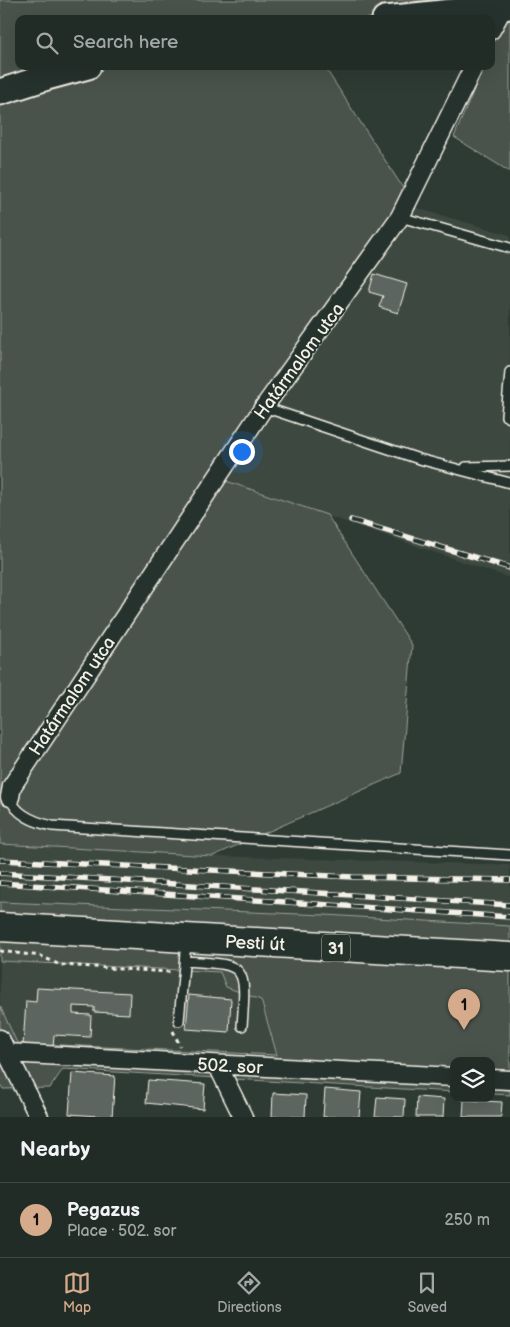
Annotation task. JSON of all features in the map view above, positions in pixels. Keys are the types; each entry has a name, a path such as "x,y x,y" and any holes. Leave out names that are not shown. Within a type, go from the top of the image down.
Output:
{"main road":[{"path":"418,15 507,4"},
{"path":"0,92 73,70"},
{"name":"Pesti út","path":"0,927 186,950 510,957"}],"street":[{"path":"495,24 507,4"},
{"name":"Határmalom utca","path":"10,797 12,786 264,407 400,217 472,70"},
{"path":"4,1046 39,1117"},
{"name":"502. sor","path":"4,1046 189,1064 450,1077"},
{"path":"218,1066 243,1117"},
{"path":"495,1079 510,1080"}],"lane":[{"path":"400,217 510,248"},
{"path":"510,372 506,416 510,418"},
{"path":"264,407 419,459 458,467 510,483"},
{"path":"458,467 510,466"},
{"path":"10,797 14,807 27,818 52,826 510,854"},
{"path":"180,1021 186,950 230,964 238,970 243,983 242,1026"}],"path":[{"path":"0,952 41,956 60,965 171,972 170,981"},
{"path":"170,1024 189,1064"}],"shaded area":[{"path":"0,0 510,0 510,172 454,137 482,70 495,70 495,39 504,18 495,18 495,15 15,15 15,70 327,70 416,208 220,479 327,515 412,645 401,773 213,856 0,844"},
{"path":"416,208 510,235 510,578 220,479"},
{"path":"0,844 213,856 510,865 510,926 325,915 0,902"},
{"path":"0,902 325,915 510,926 510,1095 495,1094 495,1057 450,1057 450,1092 63,1069 50,1088 3,1089 0,1084 0,1006 17,1043 277,1055 261,1000 226,987 220,972 0,961"},
{"path":"0,961 220,972 226,987 261,1000 277,1055 16,1043 0,1006"}],"building":[{"path":"374,274 407,284 398,313 379,307 383,296 369,292"},
{"path":"37,988 130,993 129,1014 94,1012 94,1007 73,1006 73,1014 91,1015 90,1037 54,1035 53,1047 23,1046 26,1001 36,1002"},
{"path":"189,995 231,999 229,1032 186,1029"},
{"path":"72,1073 115,1076 112,1117 69,1114"},
{"path":"148,1080 205,1084 203,1109 146,1103"},
{"path":"325,1089 361,1092 359,1117 323,1117"},
{"path":"273,1093 306,1095 305,1117 272,1117"},
{"path":"377,1097 405,1099 404,1117 375,1117"},
{"path":"417,1097 444,1099 443,1117 416,1117"},
{"path":"464,1102 502,1102 501,1117 463,1117"}],"railway":[{"path":"351,520 510,568"},
{"path":"0,860 353,877 510,880"},
{"path":"0,873 510,905"},
{"path":"0,883 510,917"}],"place":[{"name":"Pegazus","path":"464,1030"}]}
